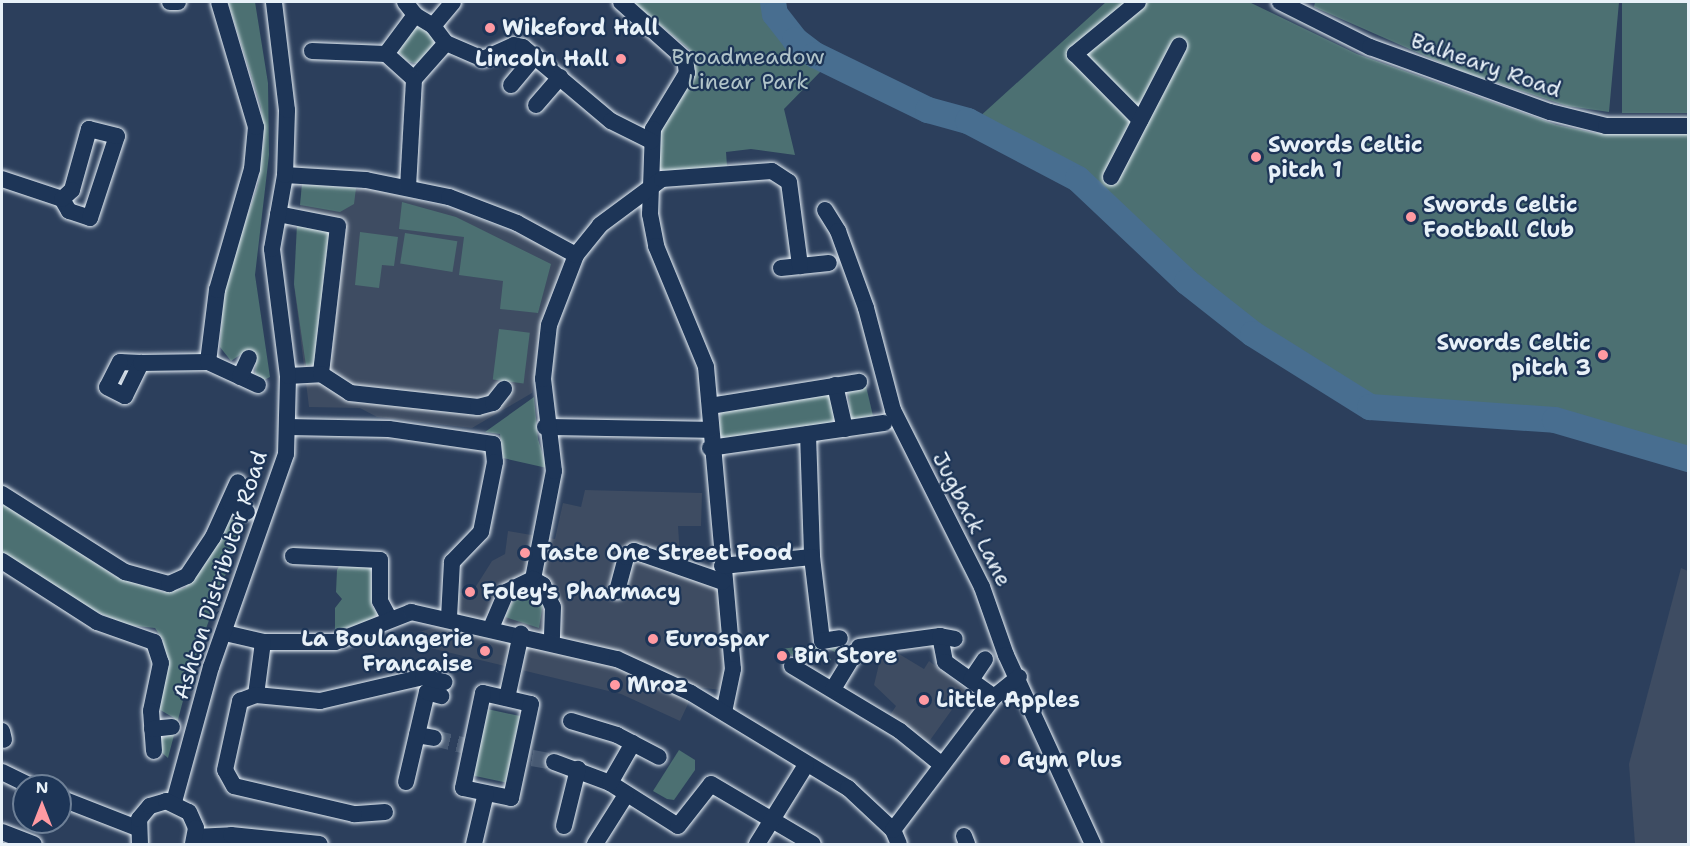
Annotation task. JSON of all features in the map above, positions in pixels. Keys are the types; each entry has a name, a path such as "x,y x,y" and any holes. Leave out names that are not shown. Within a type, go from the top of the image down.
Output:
{"street":[{"path":"170,2 178,2"},
{"path":"208,363 217,290 252,169 256,127 219,2"},
{"name":"Ashton Distributor Road","path":"174,802 225,633 274,495 288,428 288,376 275,306 272,249 285,175 287,110 274,2"},
{"path":"405,2 415,15 433,26 446,43 483,59 514,45 535,56 625,130 651,141"},
{"path":"433,26 453,2"},
{"path":"621,2 685,59 687,73 661,111 651,141 649,185 656,246 699,346 710,406 711,448 733,687 724,712"},
{"path":"1138,2 1075,54 1140,120"},
{"name":"Balheary Road","path":"1280,2 1370,47 1550,112 1606,126 1689,126"},
{"path":"386,54 415,15"},
{"path":"408,187 414,79 446,43"},
{"path":"1111,177 1179,46"},
{"path":"312,51 386,54 414,79"},
{"path":"511,85 535,56"},
{"path":"536,105 560,77"},
{"path":"2,179 62,199 69,211 90,218 117,136 89,129 72,190 62,199"},
{"path":"532,579 554,471 545,427 549,325 576,255 600,225 649,185 745,170 783,176 791,188 800,266"},
{"path":"285,175 408,187 488,210 576,255"},
{"name":"Jugback Lane","path":"825,210 838,231 866,308 893,410 982,587 1093,844"},
{"path":"278,214 338,226 321,374"},
{"path":"781,268 829,263"},
{"path":"240,377 249,358"},
{"path":"141,363 208,363 258,385"},
{"path":"288,376 321,374 350,393 472,407 493,403 504,389"},
{"path":"710,406 859,382"},
{"path":"835,386 844,429"},
{"path":"711,448 884,423"},
{"path":"545,427 710,430"},
{"path":"288,428 389,429 493,444 495,462 481,532 452,562 449,618"},
{"path":"808,434 813,517 812,556 822,641 840,638"},
{"path":"2,494 125,572 169,584 187,576 230,503 237,482"},
{"path":"230,503 247,512"},
{"path":"616,591 626,557 634,551 722,574 812,556"},
{"path":"293,556 380,560 380,601 390,620"},
{"path":"2,561 97,622 154,642 160,663 152,729 154,751"},
{"path":"491,628 506,592 532,579"},
{"path":"532,579 543,585 553,607 552,641"},
{"path":"225,633 263,642 335,642 411,612 552,641 658,675 724,712 806,765 848,788 896,837 942,765 994,697 1019,677"},
{"path":"507,698 521,634"},
{"path":"833,689 857,650 947,638 945,662 994,697"},
{"path":"256,696 263,642"},
{"path":"971,680 985,659"},
{"path":"792,666 833,689 942,765"},
{"path":"385,812 354,814 227,780 240,701 256,696 320,701 423,677 443,689 427,692 406,782"},
{"path":"483,693 507,698 531,704 526,758 511,798 463,788 467,746 483,693"},
{"path":"571,720 633,744 658,758"},
{"path":"152,729 172,727"},
{"path":"417,735 434,738"},
{"path":"610,783 633,744"},
{"path":"554,762 578,768 610,783 678,826 711,784 813,844"},
{"path":"757,844 806,765"},
{"path":"564,826 578,768"},
{"path":"474,844 486,793"},
{"path":"595,844 626,795"},
{"path":"140,844 137,828 150,806 174,802 189,812 194,841 231,835 320,844"},
{"path":"72,803 137,828"},
{"path":"2,832 34,844"}],"shaded area":[{"path":"302,184 377,190 458,210 560,252 563,262 539,342 532,393 472,428 377,417 360,408 309,407 294,284"},
{"path":"585,490 702,493 701,526 678,526 680,556 716,588 720,600 725,670 721,690 696,687 680,721 621,694 422,646 419,632 442,625 447,595 473,591 492,561 505,554 508,531 555,539 563,503 581,507"},
{"path":"1681,568 1688,571 1688,844 1635,844 1629,764"},
{"name":"Little Apples","path":"899,654 924,669 929,661 966,690 928,743 890,715 896,706 874,685 880,660"}],"green space":[{"path":"228,2 255,2 268,83 269,155 255,275 270,377 264,380 255,374 256,359 243,353 231,361 220,347 224,283 258,185 264,139 261,107"},
{"name":"Broadmeadow Linear Park","path":"633,2 773,2 775,14 823,69 784,109 795,155 751,149 726,152 727,166 666,172 657,167 659,130 694,66 689,49"},
{"name":"Swords Celtic Football Club","path":"1106,2 1249,2 1357,54 1557,125 1595,133 1688,134 1688,459 1555,420 1363,397 1307,368 1169,252 1097,182 977,119"},
{"path":"1315,2 1619,2 1609,112 1567,106 1455,69 1314,7"},
{"path":"1622,2 1688,2 1688,113 1622,113"},
{"path":"416,27 429,32 434,45 429,58 416,63 403,58 398,45 403,32"},
{"path":"302,184 356,188 354,204 340,212 300,205"},
{"path":"402,202 456,217 551,264 538,313 500,309 503,281 459,275 464,237 399,229"},
{"path":"297,224 329,231 316,364 306,366 294,284"},
{"path":"360,232 398,237 394,266 382,265 379,288 355,285"},
{"path":"405,233 457,241 452,272 400,264"},
{"path":"499,329 530,333 524,383 493,380"},
{"path":"866,386 873,416 851,419 848,391"},
{"path":"830,393 835,419 830,423 724,438 718,434 721,411"},
{"path":"534,397 538,439 547,468 503,458 500,434 485,432"},
{"path":"2,502 115,576 164,592 185,588 229,520 246,518 191,670 168,758 161,752 161,739 171,732 174,718 157,708 166,672 163,640 155,628 127,625 93,610 2,552"},
{"path":"342,561 371,568 372,606 377,613 373,621 335,631 335,608 342,599 336,592 337,570"},
{"path":"530,588 543,604 539,628 505,617 517,593"},
{"path":"840,642 835,652 825,647 821,654 831,659 829,663 806,651 801,660 780,649"},
{"path":"487,709 521,716 507,783 473,776"},
{"path":"679,750 695,760 695,770 674,800 667,799 653,791"}],"waterway":[{"path":"773,2 775,14 795,40 815,55 928,110 968,121 1078,179 1187,282 1253,334 1370,407 1555,420 1688,459"}],"tunnel":[{"path":"434,738 463,745"},
{"path":"532,758 554,762"}],"place":[{"name":"Wikeford Hall","path":"490,28"},
{"name":"Lincoln Hall","path":"621,59"},
{"name":"Swords Celtic pitch 1","path":"1256,157"},
{"name":"Swords Celtic Football Club","path":"1411,217"},
{"name":"Swords Celtic pitch 3","path":"1603,355"},
{"name":"Taste One Street Food","path":"525,553"},
{"name":"Foley's Pharmacy","path":"470,592"},
{"name":"Eurospar","path":"653,639"},
{"name":"La Boulangerie Francaise","path":"485,651"},
{"name":"Bin Store","path":"782,656"},
{"name":"Mroz","path":"615,685"},
{"name":"Little Apples","path":"924,700"},
{"name":"Gym Plus","path":"1005,760"}]}
